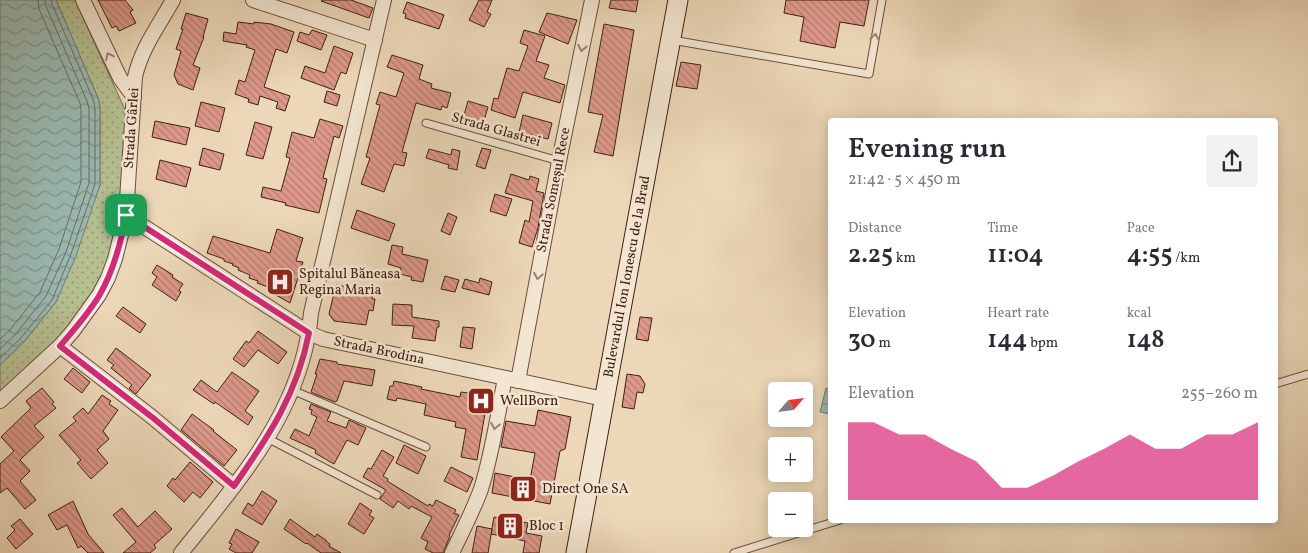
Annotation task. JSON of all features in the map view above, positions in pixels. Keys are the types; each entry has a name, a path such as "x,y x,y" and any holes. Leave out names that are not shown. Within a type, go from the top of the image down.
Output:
{"main road":[{"name":"Bulevardul Ion Ionescu de la Brad","path":"576,553 678,0"}],"street":[{"path":"83,0 120,78 134,97"},
{"name":"Strada Gârlei","path":"0,401 60,346 78,325 99,296 114,262 126,215 135,77 143,53 173,0"},
{"path":"253,0 375,40"},
{"path":"181,553 234,486 267,438 281,415 292,390 305,350 311,313 384,0"},
{"name":"Strada Someșul Rece","path":"452,553 481,487 511,379 592,0"},
{"name":"Strada Brodina","path":"126,215 309,333 323,339 604,399"},
{"path":"60,346 160,423 234,486"}],"lane":[{"path":"670,40 869,74 882,0"},
{"name":"Strada Glastrei","path":"426,123 559,161"},
{"path":"1278,383 1308,374"},
{"path":"292,390 426,447"},
{"path":"267,438 377,495"},
{"path":"734,553 830,523"}],"green space":[{"path":"56,0 75,0 126,112 121,192 111,247 104,270 88,299 57,340 0,393 0,365 23,343 56,302 100,185 100,107 98,98"}],"water":[{"path":"0,0 56,0 98,98 100,107 100,185 76,256 56,302 23,343 0,365"},
{"path":"826,388 828,388 828,414 820,412"}],"building":[{"path":"98,0 125,0 133,10 130,12 136,23 119,31 116,26 112,28"},
{"path":"322,0 351,0 373,8 369,18"},
{"path":"479,0 492,0 487,12 491,14 484,27 469,20"},
{"path":"611,0 638,0 636,12 609,8"},
{"path":"786,0 869,0 864,26 840,22 835,48 800,41 804,17 784,13"},
{"path":"407,2 444,15 439,29 405,18 406,14 403,13"},
{"path":"186,13 208,19 204,37 193,65 200,68 193,90 178,84 174,75 181,51 176,49"},
{"path":"547,13 577,20 568,44 539,32"},
{"path":"238,22 271,24 294,32 287,53 276,49 264,87 290,96 285,111 276,108 278,102 260,96 258,105 248,102 249,99 235,94 239,80 245,82 255,50 246,47 247,45 223,41 224,32 236,34"},
{"path":"604,24 634,30 613,156 594,152 603,115 588,112"},
{"path":"312,30 327,35 321,50 297,41 300,32 309,35"},
{"path":"524,30 545,36 536,61 549,65 544,78 565,85 560,103 523,92 515,118 491,110 494,98 498,99 507,68 519,71 528,46 520,43"},
{"path":"334,46 353,53 346,74 341,72 334,90 301,78 305,66 325,73"},
{"path":"392,55 423,65 419,79 432,84 431,88 451,93 447,108 442,106 441,110 416,103 402,152 407,153 404,166 394,164 384,192 361,184 370,158 366,157 380,105 376,104 380,92 396,97 404,73 387,67"},
{"path":"681,62 701,65 697,89 676,86"},
{"path":"327,91 340,95 337,106 324,102"},
{"path":"468,101 488,107 483,124 473,127 462,122"},
{"path":"201,102 225,108 219,132 195,126"},
{"path":"523,115 552,123 548,139 519,132"},
{"path":"320,119 343,126 339,138 334,136 323,178 327,179 319,213 261,197 263,187 281,191 290,158 286,157 292,132 314,138"},
{"path":"155,121 190,128 186,145 152,137"},
{"path":"255,122 272,127 263,159 246,155"},
{"path":"203,148 224,154 220,170 199,165"},
{"path":"482,148 491,150 485,169 476,166"},
{"path":"429,149 451,155 452,149 460,151 457,170 448,168 449,165 426,158"},
{"path":"160,160 191,168 186,187 156,179"},
{"path":"511,174 529,180 530,176 539,179 536,191 544,193 538,228 532,247 519,243 525,220 529,222 533,201 505,193"},
{"path":"495,194 512,199 506,216 490,211"},
{"path":"357,210 395,224 389,241 351,228"},
{"path":"448,213 457,217 450,235 441,231"},
{"name":"Spitalul Băneasa Regina Maria","path":"277,229 303,238 296,261 303,262 290,303 274,294 275,291 249,278 250,275 238,270 239,268 233,264 207,253 213,236 270,253"},
{"path":"392,245 403,247 402,254 428,260 423,282 411,280 412,277 400,274 401,268 388,264"},
{"path":"157,265 183,284 176,301 152,285 157,277 152,273"},
{"path":"445,276 459,280 455,292 441,289"},
{"path":"480,278 492,282 489,295 462,288 465,279 479,283"},
{"path":"336,285 373,291 372,299 375,299 373,311 369,310 366,325 334,321 329,314"},
{"path":"393,304 412,305 412,317 439,321 435,341 412,338 414,326 392,325"},
{"path":"123,307 146,324 140,333 116,316"},
{"path":"640,317 652,318 648,341 636,339"},
{"path":"463,327 475,328 472,349 460,347"},
{"path":"258,331 287,352 278,364 258,350 244,367 233,359 246,341 249,343"},
{"path":"116,348 151,375 136,394 129,388 132,385 111,368 114,365 107,360"},
{"path":"320,359 337,362 337,364 375,370 372,386 344,381 335,402 311,392"},
{"path":"73,368 90,382 82,393 64,379"},
{"path":"232,372 259,391 245,411 253,417 248,425 215,402 214,404 193,390 201,380 217,392"},
{"path":"627,374 640,376 645,384 643,393 637,392 634,409 622,407"},
{"path":"394,381 460,397 461,392 488,396 477,460 461,457 466,429 455,427 456,422 424,415 426,404 397,398 396,401 387,399 390,386 393,386"},
{"path":"42,388 54,402 52,404 56,408 34,426 44,437 20,460 30,471 20,481 36,500 25,509 7,488 0,493 0,464 14,451 1,437 31,408 26,401"},
{"path":"102,395 111,401 109,404 118,410 103,431 109,439 97,450 108,463 91,479 77,463 81,460 59,435 76,421 73,417 83,408 88,414"},
{"path":"311,404 331,412 327,421 346,428 349,420 366,428 358,445 347,440 334,464 315,453 316,450 290,438 295,429 309,436 317,417 311,414 312,410 309,409"},
{"path":"538,410 571,417 565,449 560,451 550,504 492,493 495,473 530,480 535,453 501,447 506,421 535,426"},
{"path":"192,414 237,450 224,466 181,430"},
{"path":"404,445 426,456 418,474 396,463"},
{"path":"382,450 394,457 383,476 388,479 387,481 428,506 429,504 433,506 436,500 456,510 454,513 459,515 443,553 433,553 425,549 428,542 421,538 432,517 411,506 409,509 398,501 393,508 380,499 386,490 363,477 368,468 371,469"},
{"path":"190,462 213,482 200,498 193,492 184,502 167,486 173,478 175,480"},
{"path":"451,467 473,478 467,492 444,481"},
{"path":"262,491 277,501 262,525 242,513 248,503 253,506"},
{"path":"73,501 88,534 104,553 88,553 81,546 78,548 67,525 57,530 48,515"},
{"path":"360,503 372,511 369,515 374,518 364,534 348,524"},
{"path":"122,508 138,527 155,511 172,529 154,545 156,548 150,553 123,553 136,542 113,515"},
{"name":"Bloc 1","path":"494,517 528,523 526,533 542,536 539,553 523,553 525,541 491,534"},
{"path":"20,519 33,534 16,549 7,538 15,530 11,526"},
{"path":"290,519 315,537 317,534 326,540 330,544 329,546 341,553 321,553 306,544 284,529"},
{"name":"Bloc 1","path":"477,526 492,529 488,553 472,553"},
{"path":"236,529 259,542 252,553 236,553 229,549 232,544 229,543"}],"place":[{"name":"Spitalul Băneasa Regina Maria","path":"280,282"},
{"name":"WellBorn","path":"481,401"},
{"name":"Direct One SA","path":"523,489"},
{"name":"Bloc 1","path":"510,526"}],"route":[{"path":"126,215 309,333 299,370 287,403 267,438 234,486 182,441 60,346 99,296 114,262 126,215"}]}
